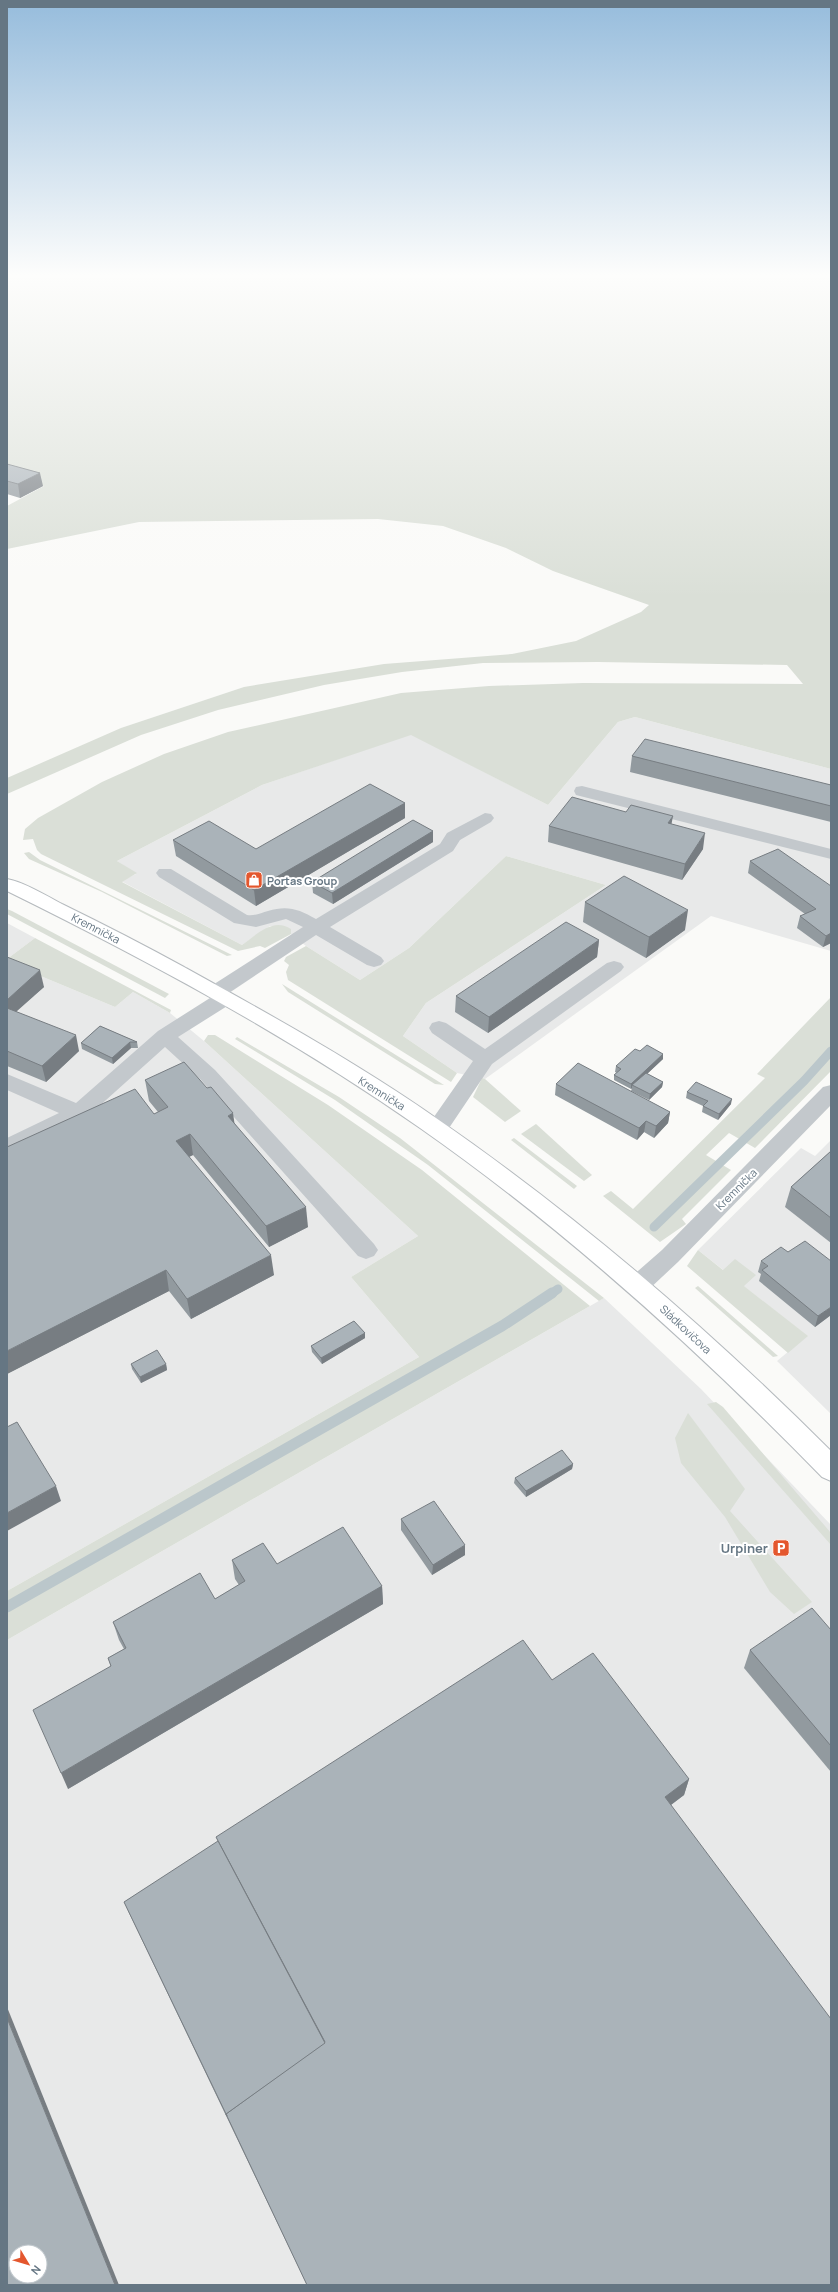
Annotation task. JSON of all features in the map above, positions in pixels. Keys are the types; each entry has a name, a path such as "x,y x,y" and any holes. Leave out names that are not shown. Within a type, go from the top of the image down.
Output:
{"main road":[{"name":"Kremnička","path":"7,884 116,938 220,996 387,1095 437,1129 531,1200"},
{"name":"Sládkovičova","path":"531,1200 638,1285 758,1395 831,1469"}],"lane":[{"path":"582,791 831,854"},
{"path":"7,1147 78,1113 162,1038 316,927 447,847 453,837 485,818"},
{"path":"166,873 241,919 252,923 263,921 283,912 294,914 374,961"},
{"path":"437,1129 485,1059 614,967"},
{"path":"439,1028 485,1059"},
{"path":"162,1038 208,1074 366,1250"},
{"path":"7,1081 78,1113"},
{"name":"Kremnička","path":"638,1285 670,1256 831,1092"}],"shaded area":[{"path":"7,384 831,384 831,769 635,717 618,722 548,805 411,735 262,785 117,861 137,873 122,882 242,945 259,932 271,926 278,925 291,929 291,934 265,948 260,946 238,951 41,854 37,850 33,839 23,840 25,829 38,818 102,782 164,754 228,732 401,693 489,686 583,683 803,684 787,665 598,662 483,663 402,672 324,685 218,710 141,735 7,794 7,778 121,728 244,687 384,664 512,654 576,641 641,612 649,605 553,571 506,548 443,526 378,519 139,522 7,549 7,506 44,486 7,475"},
{"path":"635,717 831,769 831,951 711,916 485,1079 457,1073 403,1036 426,1003 606,885 506,856 409,948 360,980 306,946 291,934 291,929 270,926 242,945 121,881 136,874 117,861 262,785 411,734 548,805 618,722"},
{"path":"29,852 40,860 232,955 227,956 102,892 29,859 24,853"},
{"path":"506,856 606,885 426,1003 403,1036 457,1073 451,1082 288,980 286,972 289,965 284,961 286,957 306,946 360,980 409,948"},
{"path":"7,909 169,994 165,998 7,914"},
{"path":"7,923 35,938 7,959"},
{"path":"35,938 171,1010 170,1013 133,992 115,1007 7,962 7,959"},
{"path":"7,962 115,1007 133,992 170,1013 204,1041 418,1236 351,1277 419,1357 7,1591"},
{"path":"282,984 444,1085 435,1084 288,992"},
{"path":"831,997 831,1071 755,1148 729,1133 706,1155 731,1170 682,1219 686,1224 660,1242 603,1196 611,1191 633,1209 765,1078 757,1074"},
{"path":"208,1035 215,1035 328,1105 422,1170 590,1306 7,1640 7,1591 419,1357 351,1277 418,1236 204,1041"},
{"path":"237,1037 339,1097 400,1138 604,1298 599,1301 428,1165 335,1100 235,1039"},
{"path":"482,1078 521,1111 505,1122 473,1097"},
{"path":"536,1124 592,1175 584,1181 521,1134"},
{"path":"514,1138 577,1186 574,1189 511,1140"},
{"path":"831,1140 831,1414 777,1361 807,1336 698,1250 801,1148 815,1156"},
{"path":"698,1250 723,1270 735,1259 756,1275 744,1286 808,1336 788,1353 687,1266"},
{"path":"698,1286 778,1356 773,1357 695,1288"},
{"path":"604,1298 701,1389 831,1525 831,2285 7,2285 7,1640"},
{"path":"716,1402 723,1407 831,1533 831,1545 707,1404"},
{"path":"688,1413 745,1489 730,1511 812,1602 794,1614 770,1592 725,1517 681,1463 675,1438"}],"building":[{"path":"7,464 40,473 18,484 7,481"},
{"path":"645,739 831,785 831,806 632,756"},
{"path":"370,784 405,803 254,890 173,840 209,821 256,849"},
{"path":"572,797 626,812 631,805 673,816 668,823 705,833 685,864 549,826"},
{"path":"413,820 433,831 332,893 312,882"},
{"path":"778,849 831,886 831,933 826,936 800,916 816,909 750,861"},
{"path":"624,876 688,910 649,937 585,902"},
{"path":"566,922 599,940 489,1017 456,996"},
{"path":"7,957 40,970 7,1000"},
{"path":"7,1008 76,1035 42,1066 7,1051"},
{"path":"100,1026 137,1042 130,1042 112,1058 81,1043"},
{"path":"647,1045 663,1054 631,1084 614,1075 621,1069 616,1066 635,1049 640,1051"},
{"path":"184,1062 207,1088 211,1087 233,1113 228,1116 306,1207 266,1226 190,1134 176,1141 271,1255 187,1299 166,1270 7,1351 7,1147 135,1089 154,1114 168,1107 145,1080"},
{"path":"578,1063 670,1112 656,1126 646,1121 639,1128 556,1084"},
{"path":"646,1073 663,1082 650,1094 632,1085"},
{"path":"696,1082 732,1099 719,1114 703,1106 708,1101 687,1092"},
{"path":"831,1151 831,1218 791,1187"},
{"path":"805,1241 831,1261 831,1307 818,1316 762,1270 768,1266 761,1261 781,1247 788,1252"},
{"path":"354,1321 365,1333 321,1358 311,1346"},
{"path":"157,1350 166,1364 140,1377 131,1364"},
{"path":"17,1422 56,1486 7,1513 7,1427"},
{"path":"562,1450 573,1464 526,1491 515,1478"},
{"path":"434,1501 465,1545 433,1565 401,1519"},
{"path":"343,1527 382,1586 61,1773 33,1710 111,1666 108,1658 126,1648 113,1622 200,1573 215,1599 245,1581 232,1560 263,1543 277,1564"},
{"path":"812,1608 831,1630 831,1746 750,1650"},
{"path":"523,1640 552,1680 593,1653 689,1779 665,1797 831,2019 831,2285 307,2285 226,2114 325,2042 216,1837"},
{"path":"218,1841 325,2043 226,2114 124,1902"},
{"path":"7,2018 115,2285 7,2285"}],"waterway":[{"path":"654,1227 804,1081 831,1051"},
{"path":"551,1294 558,1289"},
{"path":"7,1607 502,1326 552,1293"}],"place":[{"name":"Portas Group","path":"254,880"},
{"name":"Urpiner","path":"781,1548"}]}
